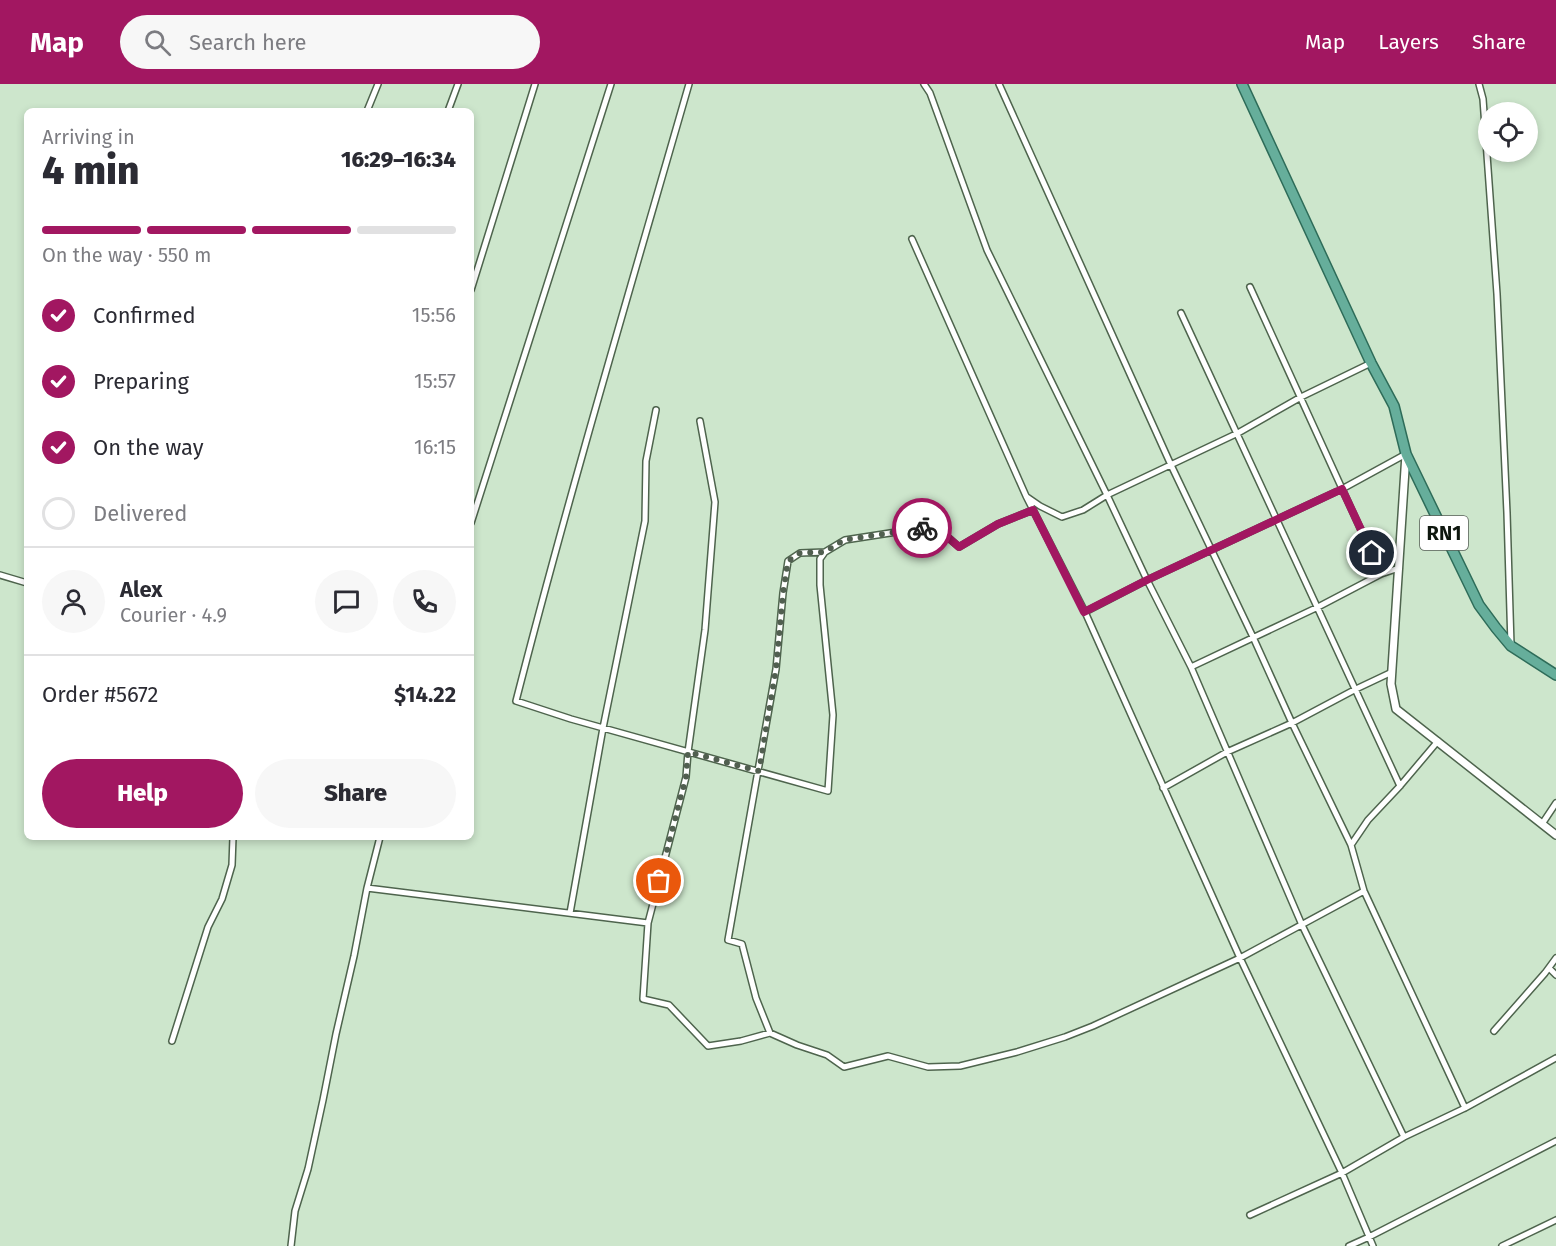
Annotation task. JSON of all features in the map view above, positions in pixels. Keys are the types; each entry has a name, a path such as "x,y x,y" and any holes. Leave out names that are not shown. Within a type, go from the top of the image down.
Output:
{"highway":[{"name":"RN1","path":"1242,84 1371,363 1394,406 1406,454 1479,605 1511,646 1556,675"}],"street":[{"path":"368,108 378,84"},
{"path":"449,108 458,84"},
{"path":"474,280 535,84"},
{"path":"474,514 611,84"},
{"path":"690,84 600,389 516,701 603,728 828,791 833,715 820,585 820,559 825,552 844,540 935,526 959,547 998,524 1033,510"},
{"path":"924,84 930,93 987,250 1191,667 1302,926 1404,1137"},
{"path":"999,84 1171,465 1351,845 1364,891 1465,1108"},
{"path":"1479,84 1483,99 1496,272 1511,646"},
{"path":"912,239 1026,496 1084,612 1240,958 1342,1173 1372,1246"},
{"path":"1250,287 1381,574"},
{"path":"1181,313 1400,786"},
{"path":"1026,496 1062,517 1083,510 1107,495 1238,433 1301,397 1371,363"},
{"path":"570,913 603,728 645,521 646,461 656,410"},
{"path":"700,421 715,502 705,630 686,777 648,923 643,999 669,1005 708,1046 741,1041 770,1033 827,1055 844,1067 888,1056 928,1067 960,1066 1065,1037 1240,958 1364,891"},
{"path":"1084,612 1342,489 1406,454"},
{"path":"1406,454 1391,684 1396,709 1556,835"},
{"path":"770,1033 756,998 742,944 728,940 776,669 788,561 800,553 825,552"},
{"path":"1191,667 1318,607 1381,574 1399,568"},
{"path":"0,575 24,582"},
{"path":"1163,788 1227,752 1292,723 1392,672"},
{"path":"1351,845 1368,820 1438,741"},
{"path":"1542,824 1556,804"},
{"path":"172,1041 207,927 222,899 232,865 233,840"},
{"path":"291,1246 295,1211 308,1169 367,888 379,840"},
{"path":"367,888 648,923"},
{"path":"1494,1031 1556,958"},
{"path":"1549,968 1556,975"},
{"path":"1250,1215 1342,1173 1404,1137 1465,1108 1556,1058"},
{"path":"1349,1246 1556,1141"},
{"path":"1502,1246 1556,1220"}],"way so far":[{"path":"659,881 686,777 688,752 759,771 776,669 788,561 800,553 825,552 844,540 922,528"}],"route":[{"path":"922,528 935,526 959,547 998,524 1033,510 1084,612 1342,489 1372,553"}]}
